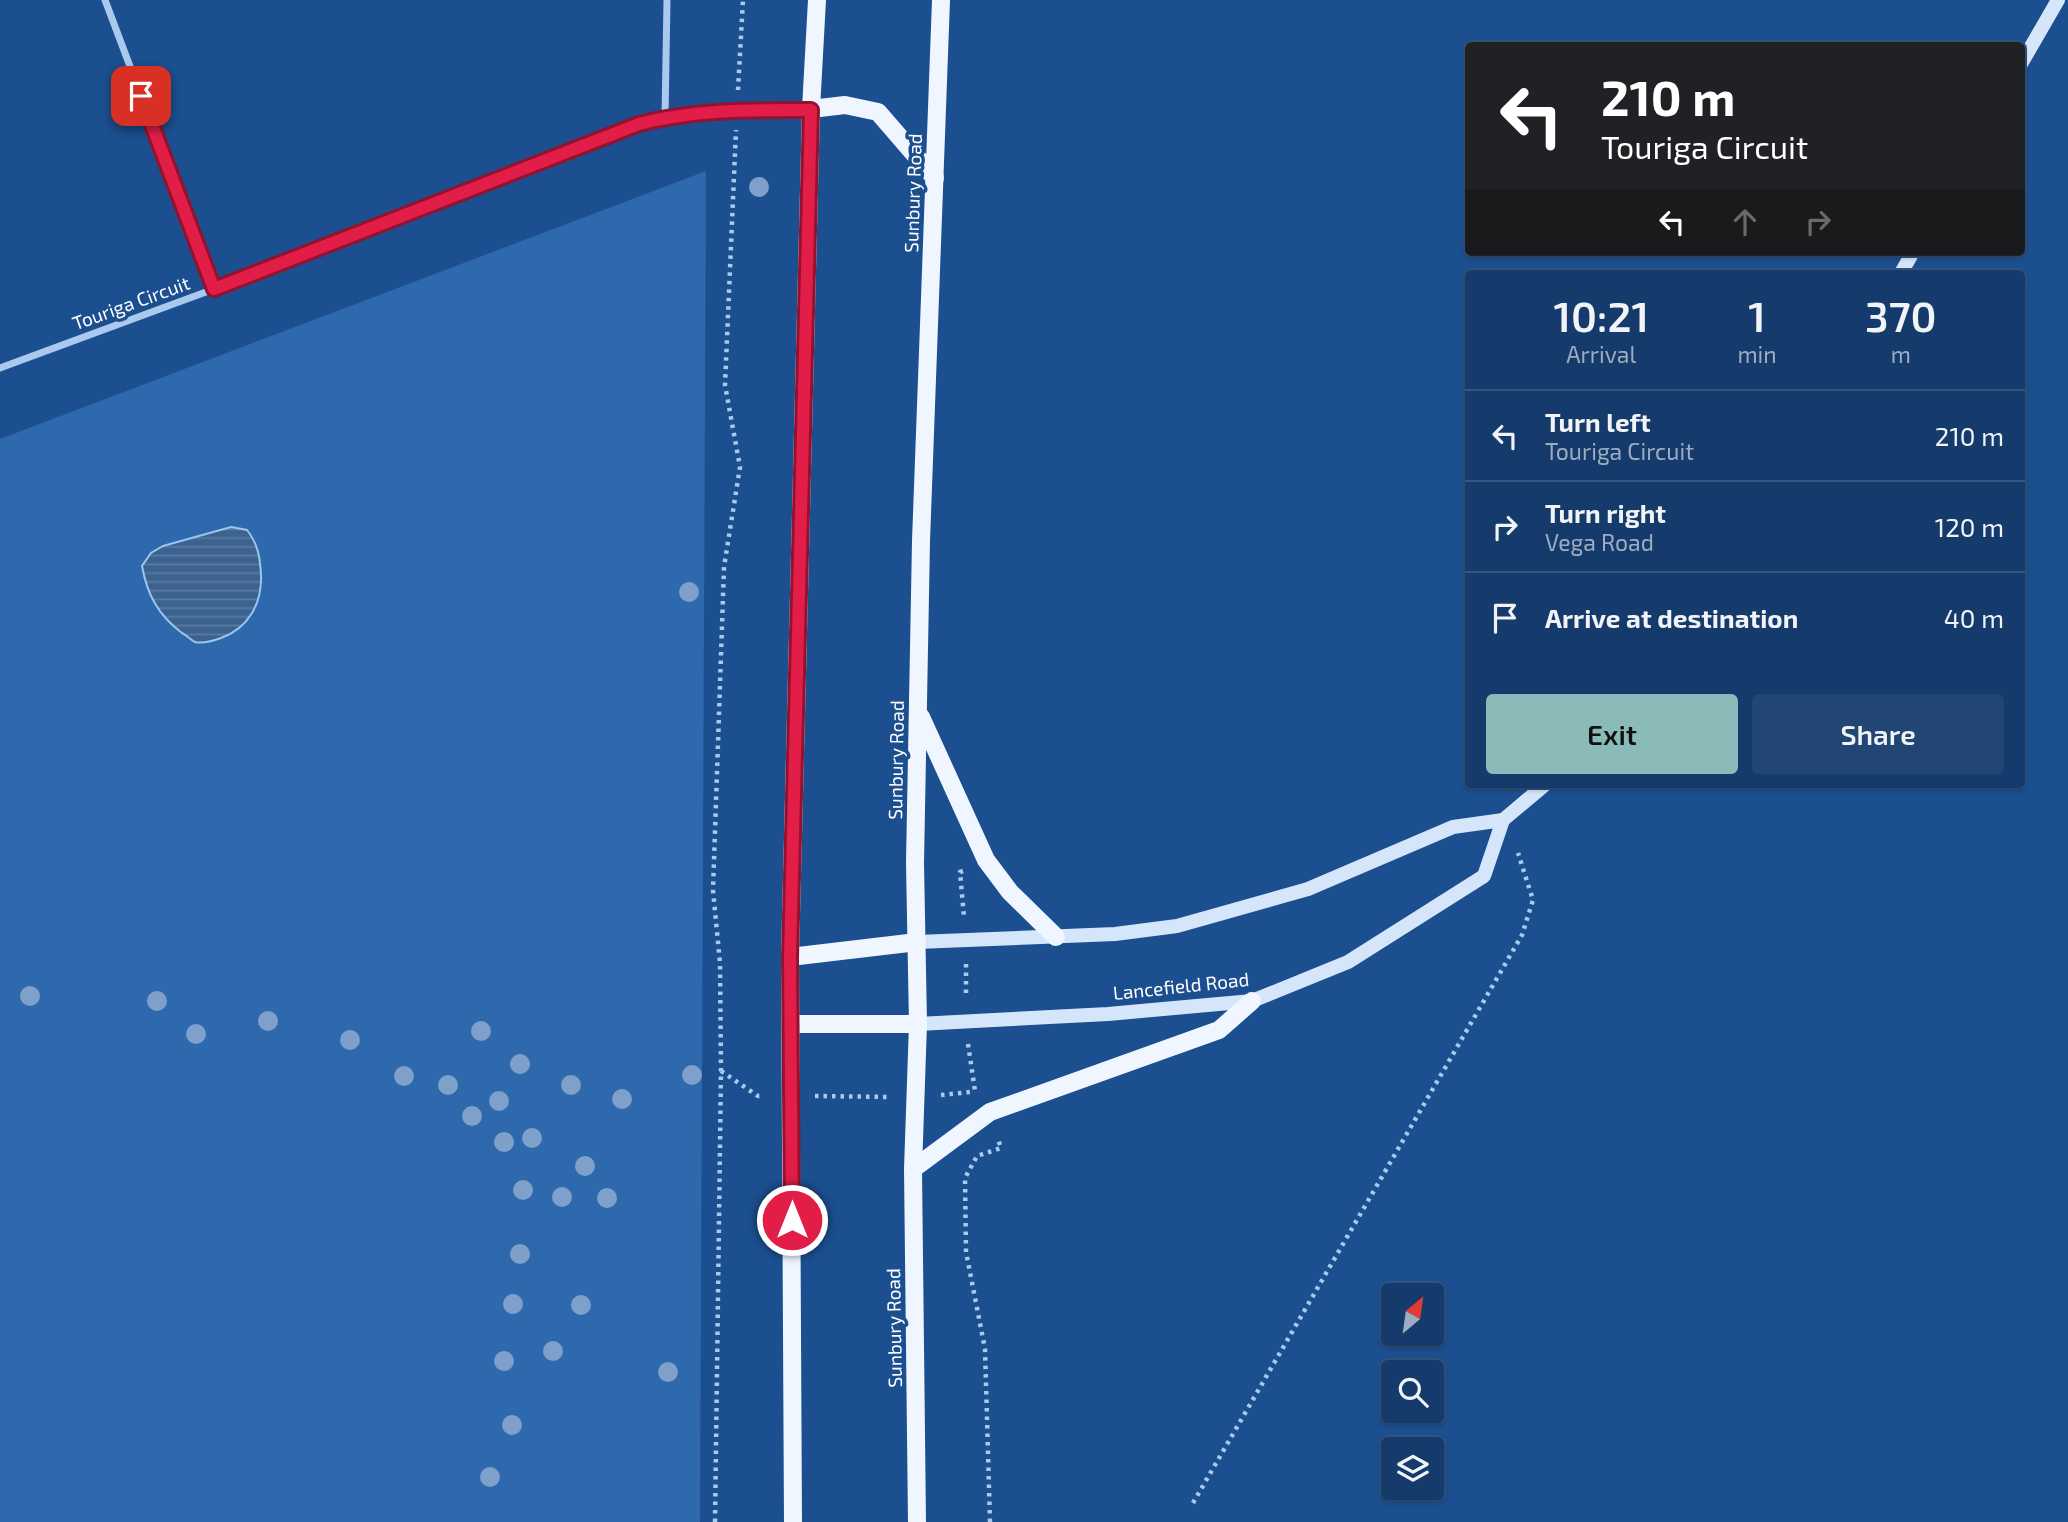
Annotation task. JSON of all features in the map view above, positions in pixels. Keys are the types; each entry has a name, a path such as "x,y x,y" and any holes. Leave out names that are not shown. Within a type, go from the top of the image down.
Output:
{"main road":[{"path":"793,1522 790,957 811,110 817,0"},
{"name":"Sunbury Road","path":"917,1522 913,1169 918,1024 915,863 921,541 941,0"},
{"path":"2025,57 2058,0"},
{"path":"811,110 845,105 878,112 935,178"},
{"path":"918,710 986,860 1010,892 1056,937"},
{"path":"790,957 965,938 1115,934 1178,926 1308,889 1453,827 1503,820 1541,788"},
{"name":"Lancefield Road","path":"918,1024 1108,1014 1252,1001 1348,962 1484,876 1503,820"},
{"path":"913,1169 990,1112 1219,1030 1252,1001"},
{"path":"791,1024 918,1024"}],"street":[{"path":"106,0 214,289"},
{"path":"664,117 667,0"},
{"name":"Touriga Circuit","path":"0,368 214,289 639,124 664,117 736,110 811,110"}],"path":[{"path":"715,1522 721,1070 720,963 713,890 724,568 740,467 725,385 743,0"},
{"path":"1193,1503 1522,935 1533,900 1522,862 1503,820"},
{"path":"960,872 965,938 965,1022 975,1091 990,1112 1001,1148 977,1156 965,1178 966,1252 985,1349 990,1522"},
{"path":"721,1070 758,1096 916,1097 975,1091"}],"shaded area":[{"path":"706,171 700,1522 0,1522 0,439"},
{"path":"231,527 247,530 256,546 261,585 256,605 246,621 231,634 215,640 195,642 160,611 147,586 142,566 151,553 163,546"}],"route":[{"path":"141,96 214,289 639,124 664,117 736,110 811,110 790,957 792,1220"}]}
